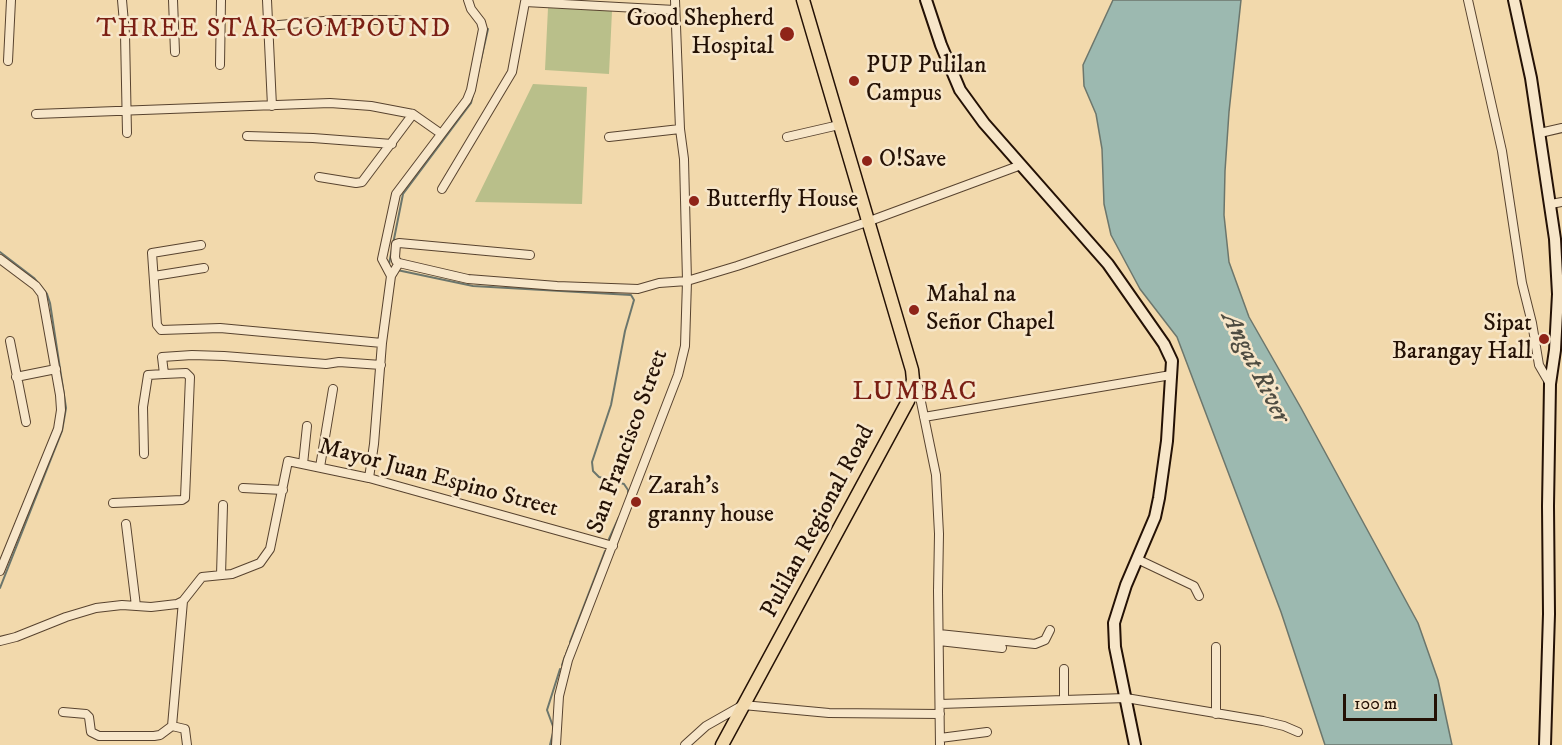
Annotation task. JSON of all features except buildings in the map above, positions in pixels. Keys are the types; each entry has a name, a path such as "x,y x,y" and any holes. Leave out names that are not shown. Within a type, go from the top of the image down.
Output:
{"main road":[{"path":"803,0 912,370 913,380"},
{"name":"Pulilan Regional Road","path":"722,745 908,401 913,380"}],"street":[{"path":"8,61 11,0"},
{"path":"122,0 127,133"},
{"path":"173,0 175,52"},
{"path":"220,65 221,0"},
{"path":"267,0 273,106"},
{"path":"391,276 382,259 396,194 468,96 483,36 481,22 471,9 468,0"},
{"name":"San Francisco Street","path":"556,745 559,696 568,660 678,375 685,346 687,281 684,159 680,129 675,0"},
{"path":"927,0 941,45 960,90 984,123 1099,253 1164,344 1172,361 1167,441 1155,517 1126,585 1114,623 1115,647 1135,745"},
{"path":"1468,0 1502,152 1521,274 1539,365 1550,384"},
{"path":"1514,0 1556,203 1558,294 1550,384 1549,615 1545,745"},
{"path":"442,189 512,72 525,2 675,10"},
{"path":"268,26 335,20 399,20"},
{"path":"36,114 330,103 371,106 413,114 440,133"},
{"path":"319,177 361,182 413,114"},
{"path":"787,137 839,125"},
{"path":"1540,133 1562,128"},
{"path":"609,137 680,129"},
{"path":"247,136 392,144"},
{"path":"530,255 399,243 396,244 395,257 399,263 468,279 638,289 659,283 687,281 867,222 1021,165"},
{"path":"201,245 152,254 157,325 164,331 220,328 382,343"},
{"path":"0,259 36,286 42,294 60,395 58,429 0,571"},
{"path":"369,478 391,276 399,263"},
{"path":"154,276 204,268"},
{"path":"10,340 26,422"},
{"path":"164,374 162,357 192,355 326,364 339,362 381,365"},
{"path":"16,377 56,369"},
{"path":"113,504 185,498 190,377 186,373 148,375 143,407 144,454"},
{"path":"924,417 1171,375"},
{"path":"913,380 918,386 936,475 939,534 940,741 987,732"},
{"path":"320,468 333,389"},
{"path":"303,464 307,426"},
{"name":"Mayor Juan Espino Street","path":"283,490 288,461 369,478 613,546"},
{"path":"0,641 66,617 113,605 169,607 183,601 202,577 245,570 261,563 270,549 283,490 243,488"},
{"path":"221,575 223,506"},
{"path":"126,524 136,606"},
{"path":"1137,559 1194,586 1199,596"},
{"path":"172,726 183,601"},
{"path":"939,638 1035,644 1045,640 1050,630"},
{"path":"939,638 1002,648"},
{"path":"1216,647 1216,714"},
{"path":"1064,669 1064,700"},
{"path":"940,704 1126,698 1263,721 1298,732"},
{"path":"685,745 706,726 744,705 839,713 940,714"},
{"path":"63,712 86,714 89,717 92,732 99,736 154,736 160,735 172,726 181,726 185,729 187,745"}],"green space":[{"path":"548,8 612,11 609,74 545,70"},
{"path":"533,84 587,87 582,204 475,202"}],"water":[{"name":"Angat River","path":"1113,0 1241,0 1225,171 1224,215 1229,262 1249,317 1418,623 1438,680 1452,745 1325,745 1281,612 1177,337 1140,289 1111,235 1104,204 1102,149 1096,114 1084,86 1083,65"}],"waterway":[{"path":"389,264 403,194 471,103 488,29"},
{"path":"0,252 34,278 47,294 66,408 62,431 0,588"},
{"path":"397,270 473,286 631,295 634,300 625,331 611,405 592,462 593,471 599,477 624,484 628,495"},
{"path":"609,539 619,517"},
{"path":"570,642 605,551"},
{"path":"566,654 569,646"},
{"path":"562,665 565,656"},
{"path":"550,745 554,729 547,710 560,669"}],"place":[{"name":"Good Shepherd Hospital","path":"787,34"},
{"name":"PUP Pulilan Campus","path":"854,81"},
{"name":"O!Save","path":"867,161"},
{"name":"Butterfly House","path":"694,201"},
{"name":"Mahal na Señor Chapel","path":"914,310"},
{"name":"Sipat Barangay Hall","path":"1544,339"},
{"name":"Zarah's granny house","path":"636,502"}],"district":[{"name":"THREE STAR COMPOUND","path":"274,31"},
{"name":"LUMBAC","path":"915,393"}]}
